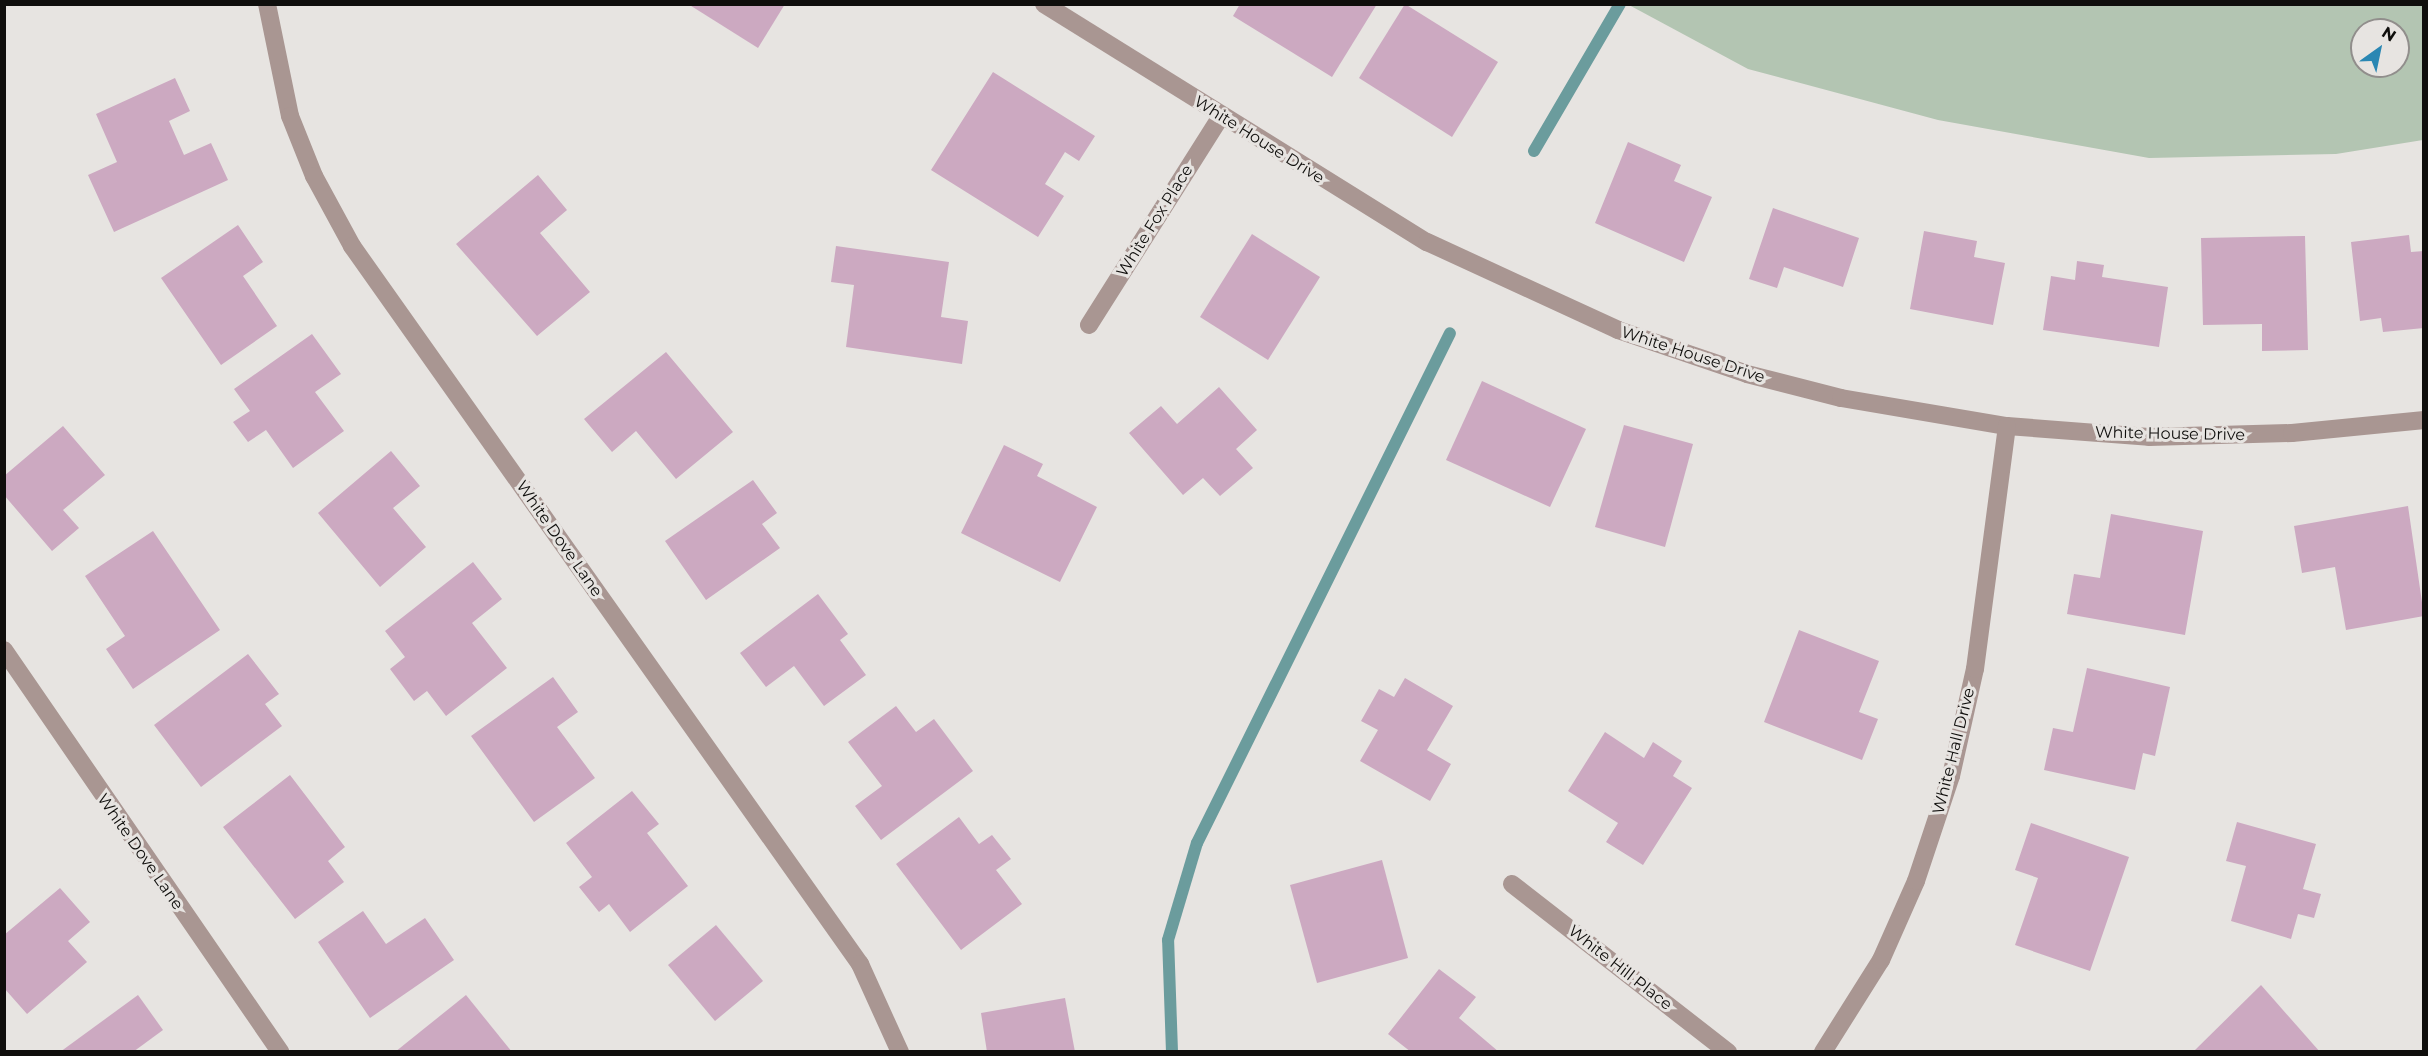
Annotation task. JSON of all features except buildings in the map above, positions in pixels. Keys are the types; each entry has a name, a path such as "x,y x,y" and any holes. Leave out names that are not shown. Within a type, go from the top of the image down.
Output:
{"street":[{"name":"White Dove Lane","path":"267,4 290,116 314,176 352,246 860,964 900,1052"},
{"name":"White House Drive","path":"1044,4 1427,242 1618,330 1747,374 1841,398 2007,426 2149,437 2233,437 2424,420"},
{"name":"White Fox Place","path":"1089,325 1221,116"},
{"name":"White Hall Drive","path":"1823,1052 1881,960 1916,881 1951,776 1975,669 2007,426"},
{"name":"White Dove Lane","path":"4,650 280,1052"},
{"name":"White Hill Place","path":"1512,884 1728,1052"}],"green space":[{"path":"1629,5 2423,5 2423,140 2336,154 2149,158 1938,120 1748,69"}],"waterway":[{"path":"1534,151 1620,4"},
{"path":"1172,1052 1168,940 1197,843 1450,333"}]}
